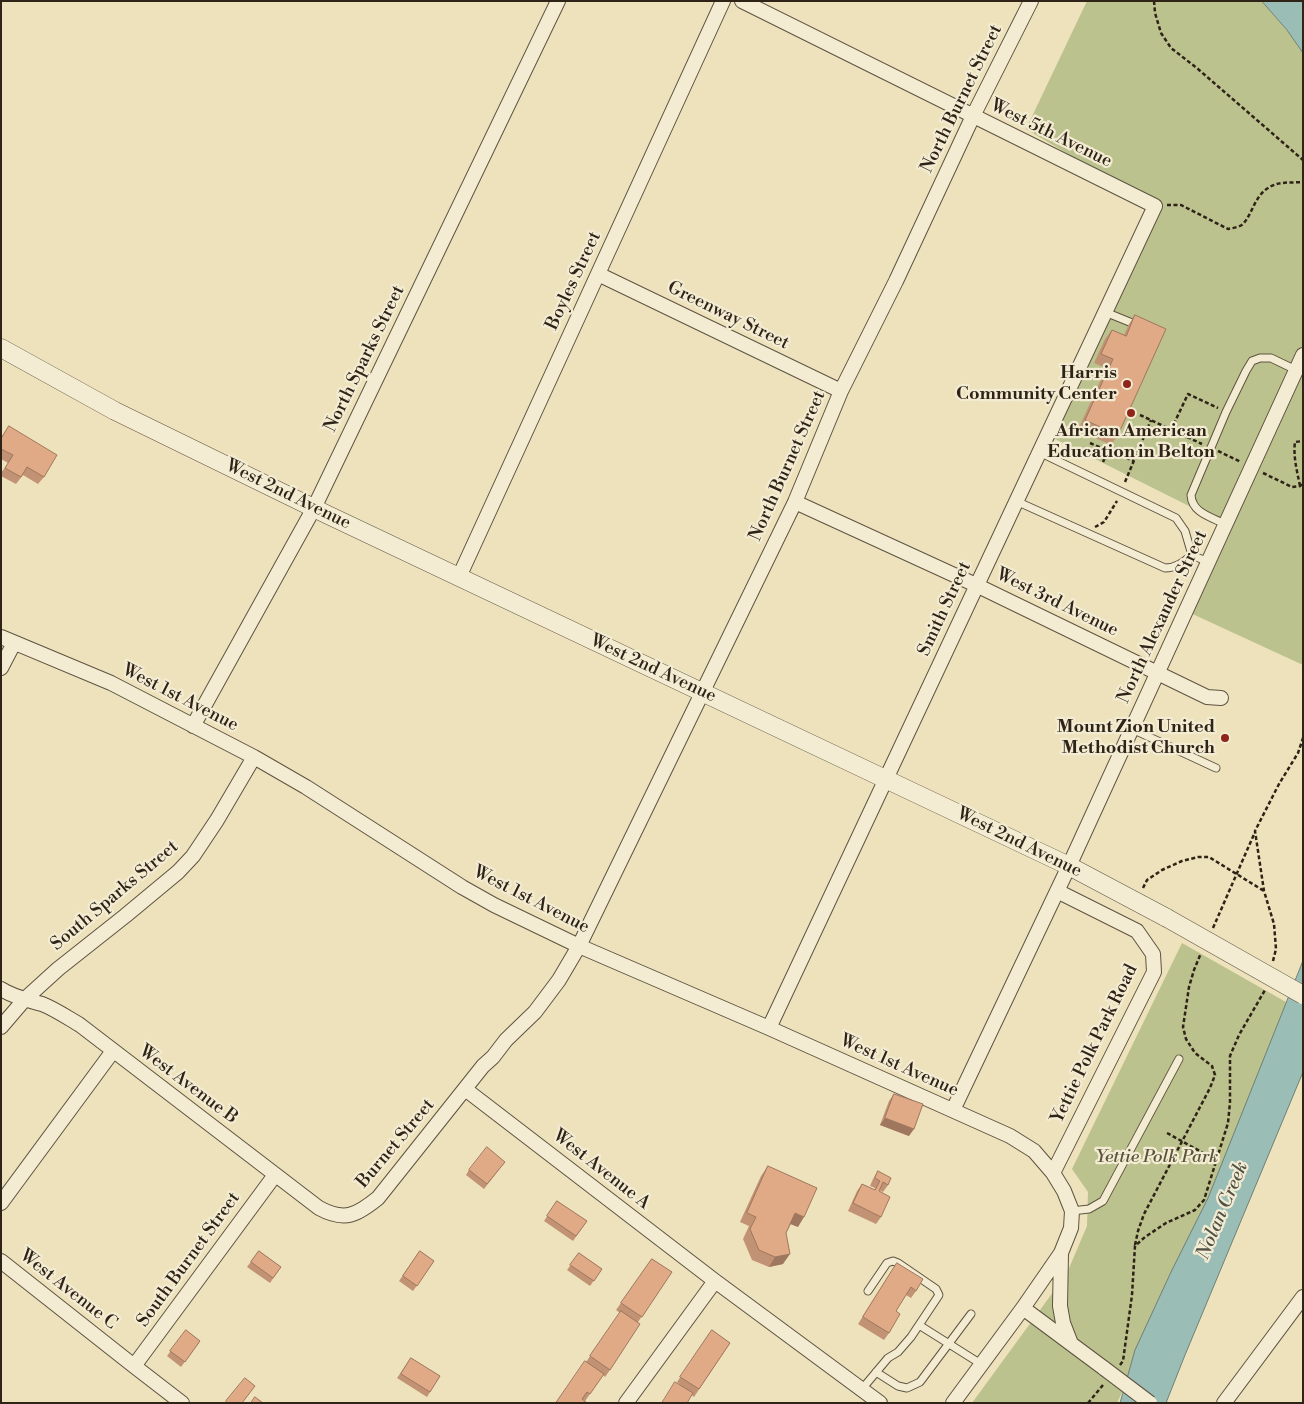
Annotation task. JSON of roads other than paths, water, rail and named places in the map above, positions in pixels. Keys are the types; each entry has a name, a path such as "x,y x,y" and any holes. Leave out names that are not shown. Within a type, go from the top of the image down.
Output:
{"street":[{"name":"North Sparks Street","path":"192,726 314,508 558,1"},
{"name":"Boyles Street","path":"458,577 723,1"},
{"name":"West 5th Avenue","path":"742,1 1155,206"},
{"name":"North Burnet Street","path":"579,946 795,502 841,391 896,281 973,116 1031,1"},
{"name":"Smith Street","path":"768,1028 1155,206"},
{"name":"Greenway Street","path":"598,274 841,391"},
{"name":"West 2nd Avenue","path":"1,348 115,411 385,543 1069,866 1136,900 1303,995"},
{"name":"North Alexander Street","path":"953,1110 1057,892 1303,355"},
{"name":"West 3rd Avenue","path":"795,502 976,585 1207,697 1221,698"},
{"name":"West 1st Avenue","path":"8,640 111,683 254,757 321,796 494,906 579,946 1010,1136 1034,1151 1053,1173 1064,1191 1072,1211"},
{"path":"1,668 8,640"},
{"name":"South Sparks Street","path":"1,1027 25,999 58,969 166,882 193,856 217,820 254,757"},
{"name":"Yettie Polk Park Road","path":"1053,1173 1154,972 1153,954 1137,931 1057,892"},
{"path":"465,1089 506,1040 535,1012 559,980 579,946"},
{"name":"West Avenue B","path":"1,989 43,1005 67,1017 319,1208 328,1213 349,1216"},
{"path":"1,1202 113,1051"},
{"name":"Burnet Street","path":"349,1216 363,1210 378,1198 465,1089"},
{"name":"West Avenue A","path":"465,1089 715,1281 880,1403"},
{"name":"South Burnet Street","path":"134,1366 275,1175"},
{"path":"953,1403 1061,1254 1071,1228 1072,1211"},
{"path":"1061,1254 1060,1306 1063,1323 1070,1342"},
{"name":"West Avenue C","path":"1,1261 182,1403"},
{"path":"626,1403 715,1281"},
{"path":"1224,1403 1303,1297"},
{"path":"1023,1308 1070,1342 1112,1368 1150,1403"}],"lane":[{"path":"1105,312 1145,328"},
{"path":"1226,524 1197,511 1191,503 1191,495 1226,412 1252,361 1260,358 1271,358 1296,370"},
{"path":"1039,452 1176,518 1185,531 1192,555"},
{"path":"1016,501 1165,568 1172,568 1192,555"},
{"path":"1192,555 1208,562"},
{"path":"1132,729 1216,768"},
{"path":"1072,1211 1089,1209 1103,1201 1179,1059"},
{"path":"862,1389 888,1358 898,1352 920,1325 939,1294 936,1289 893,1261 887,1263 868,1291"},
{"path":"876,1372 898,1386 907,1388 920,1382 971,1314"},
{"path":"920,1325 981,1364"}],"water":[{"path":"1262,1 1303,1 1303,53 1287,30"},
{"name":"Nolan Creek","path":"1303,961 1303,1072 1166,1403 1120,1403 1135,1350 1208,1198"}],"place":[{"name":"Harris Community Center","path":"1127,384"},
{"name":"African American Education in Belton","path":"1131,413"},
{"name":"Mount Zion United Methodist Church","path":"1225,738"}],"park label":[{"name":"Yettie Polk Park","path":"1157,1158"}]}
